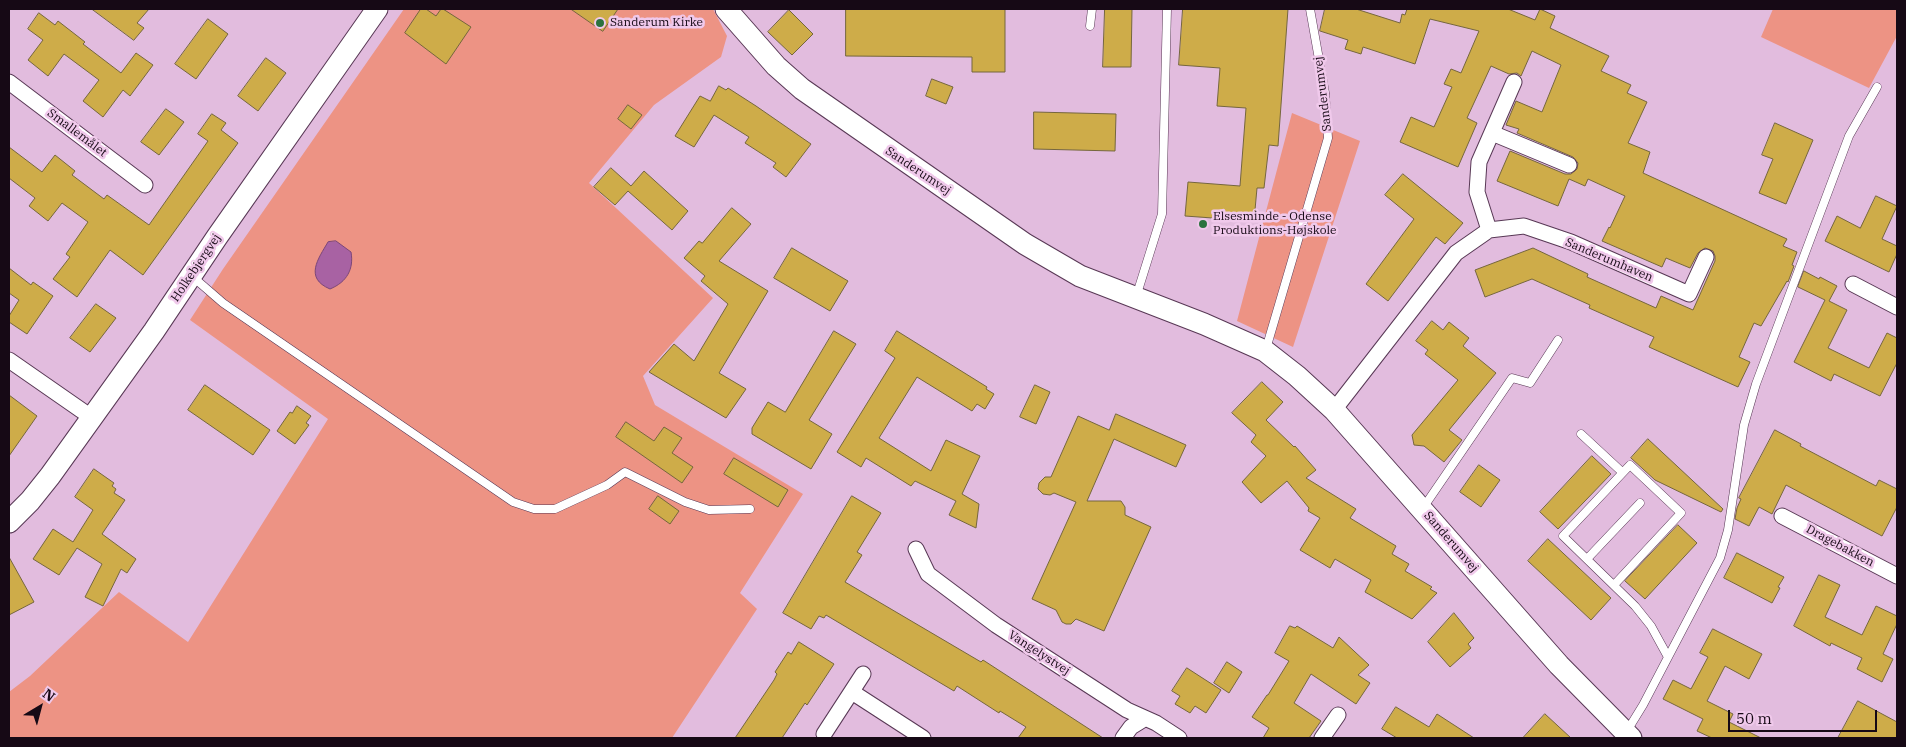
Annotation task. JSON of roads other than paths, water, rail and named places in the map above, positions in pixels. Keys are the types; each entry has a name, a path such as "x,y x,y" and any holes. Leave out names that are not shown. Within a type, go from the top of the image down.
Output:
{"street":[{"name":"Holkebjergvej","path":"9,522 30,501 50,476 377,9"},
{"name":"Sanderumvej","path":"726,9 776,66 802,89 1024,244 1080,276 1212,328 1265,352 1297,376 1334,410 1559,665 1629,736"},
{"name":"Smallemålet","path":"9,82 146,185"},
{"path":"1489,230 1477,192 1479,162 1514,82"},
{"path":"1492,133 1568,165"},
{"name":"Sanderumhaven","path":"1334,410 1456,253 1489,230 1524,226 1571,242 1689,294 1706,257"},
{"path":"1853,284 1897,307"},
{"path":"9,360 91,417"},
{"name":"Dragebakken","path":"1782,516 1897,576"},
{"name":"Vangelystvej","path":"916,549 928,574 989,620 1127,710 1179,738"},
{"path":"824,734 863,674"},
{"path":"852,692 923,738"},
{"path":"1322,738 1338,715"},
{"path":"1123,738 1131,727 1144,719"}],"lane":[{"path":"1090,26 1092,9"},
{"path":"1135,298 1162,214 1167,9"},
{"name":"Sanderumvej","path":"1265,352 1328,138 1325,93 1310,9"},
{"path":"1629,736 1643,705 1720,558 1728,530 1744,425 1756,384 1849,136 1877,87"},
{"path":"191,276 223,303 513,502 534,509 555,509 607,485 625,472 685,502 709,510 750,509"},
{"path":"1422,510 1512,378 1530,383 1558,340"},
{"path":"1582,434 1622,472"},
{"path":"1614,585 1681,513 1630,465 1563,536 1614,585 1651,626 1668,657"},
{"path":"1587,559 1640,503"}],"place":[{"name":"Sanderum Kirke","path":"600,23"},
{"name":"Elsesminde - Odense Produktions-Højskole","path":"1203,224"}]}
